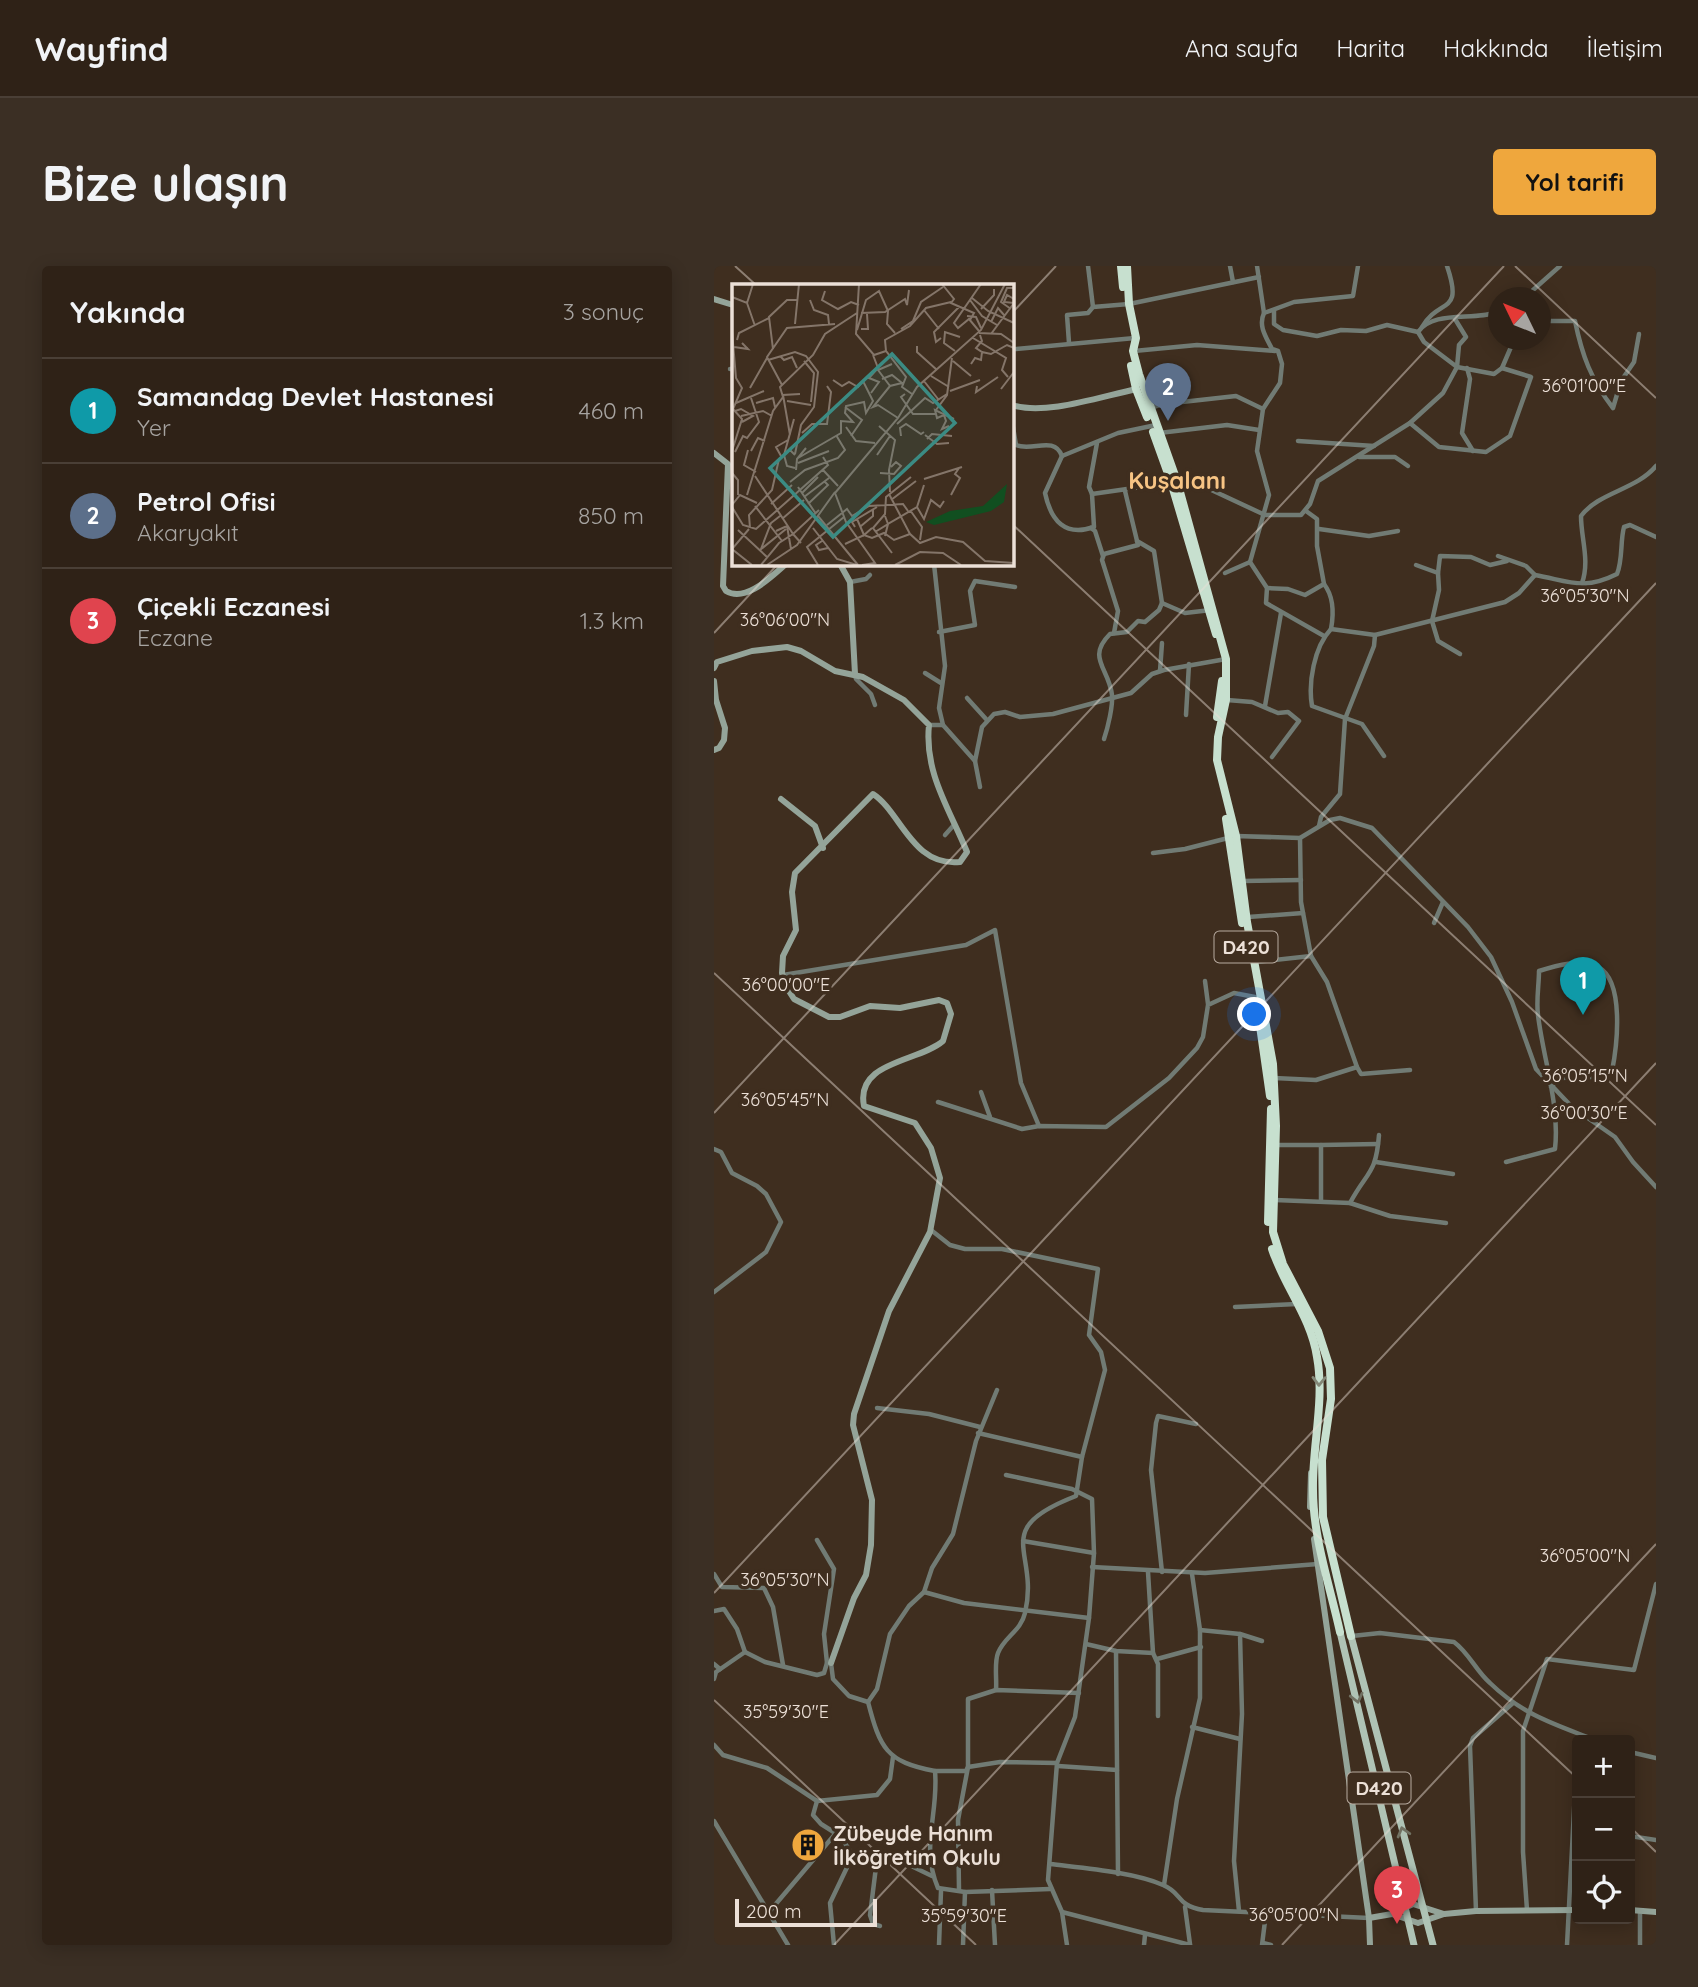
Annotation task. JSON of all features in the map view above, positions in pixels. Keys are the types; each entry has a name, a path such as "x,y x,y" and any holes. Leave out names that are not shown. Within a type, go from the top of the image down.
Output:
{"highway":[{"name":"D420","path":"1121,266 1139,388 1155,428"},
{"name":"D420","path":"1126,304 1127,266"},
{"name":"D420","path":"1133,339 1130,357 1174,481 1212,610 1223,659 1226,700 1218,737 1217,760 1242,881 1274,1078 1273,1232 1277,1247 1318,1331 1330,1368 1331,1399 1322,1460 1323,1517 1351,1636"},
{"name":"D420","path":"1223,659 1212,750 1216,784 1233,836 1271,1102 1268,1231 1275,1260 1313,1337 1319,1368 1313,1468 1318,1535 1340,1632"}],"main road":[{"name":"D420","path":"1340,1632 1414,1945"},
{"path":"1351,1636 1433,1945"}],"street":[{"path":"1088,266 1093,307"},
{"path":"1230,266 1233,282"},
{"path":"1257,266 1265,313 1262,328 1272,349 1278,351"},
{"path":"1265,313 1294,302 1353,296 1358,266"},
{"path":"1420,330 1430,314 1447,307 1452,299 1454,288 1447,266"},
{"path":"1536,287 1560,266"},
{"path":"1069,343 1067,315 1088,313 1093,307 1126,304 1259,277"},
{"path":"714,299 732,305"},
{"path":"1274,310 1274,324 1283,330 1317,336 1341,330 1366,331 1387,325 1420,330 1441,320 1488,313"},
{"path":"1092,494 1190,480 1265,515 1293,517 1306,511 1318,481 1376,447 1410,423 1443,393 1457,367 1457,351 1466,337 1455,318"},
{"path":"1551,321 1575,321 1587,369 1595,376 1613,408 1621,381 1634,362 1639,334"},
{"path":"1420,330 1424,342 1457,367 1494,374 1502,368 1510,350"},
{"path":"1016,349 1133,339"},
{"path":"1133,351 1197,345 1278,351"},
{"path":"1225,573 1250,562 1265,515 1269,495 1257,451 1263,409 1280,383 1282,365 1278,351"},
{"path":"1467,368 1470,379 1462,433 1474,451"},
{"path":"1410,423 1438,447 1486,452 1510,436 1531,377 1502,368"},
{"path":"1013,405 1028,410 1139,388"},
{"path":"1149,408 1236,396 1263,409"},
{"path":"1104,739 1112,697 1098,648 1114,633 1118,611 1095,531 1091,528 1062,528 1046,500 1047,486 1062,456 1118,433 1155,428 1227,425 1259,430"},
{"path":"1013,427 1016,445 1023,448 1053,446 1062,456"},
{"path":"1298,441 1376,447"},
{"path":"1091,528 1095,511 1089,487 1097,443"},
{"path":"714,453 728,464 723,586 726,591 738,594 752,590 785,565"},
{"path":"1358,457 1395,457 1408,466"},
{"path":"1582,584 1586,572 1581,516 1588,506 1646,479 1656,466"},
{"path":"1103,556 1115,550 1138,545 1125,491"},
{"path":"1306,511 1317,519 1317,546 1324,584 1331,592 1333,616 1331,629 1324,636 1314,664 1312,706 1362,724 1384,756"},
{"path":"1498,556 1526,565 1535,575 1582,584 1602,581 1617,574 1625,527 1630,525 1656,537"},
{"path":"1319,530 1369,536 1398,531"},
{"path":"1114,633 1127,632 1138,621 1145,622 1159,610 1162,603 1154,551 1137,541"},
{"path":"1460,654 1438,641 1433,621 1439,590 1440,556 1471,557 1490,565 1508,561"},
{"path":"1250,562 1267,588 1266,603 1324,636"},
{"path":"841,565 850,582 856,680 871,694 875,705"},
{"path":"934,565 945,666 939,708 943,725 975,761"},
{"path":"1416,565 1438,573"},
{"path":"850,582 866,579 870,575"},
{"path":"1331,629 1375,635 1505,602 1519,593 1535,575"},
{"path":"941,631 975,625 970,591 975,581 1015,587"},
{"path":"1267,588 1288,589 1305,595 1324,584"},
{"path":"1162,603 1185,613 1212,610"},
{"path":"1265,706 1281,612"},
{"path":"1319,826 1321,817 1340,794 1345,719 1374,646 1375,635"},
{"path":"1160,671 1162,643"},
{"path":"714,668 718,662 752,651 786,647 810,654 835,671 855,674 904,700 929,725 932,770 953,827 967,852 960,862 951,863 927,852 903,832 881,799 873,794 823,848 795,873 792,892 796,930 783,956 783,975 793,999 829,1017 840,1017 870,1006 900,1008 939,1000 947,1003 951,1014 948,1033 943,1041 921,1055 883,1067 873,1074 862,1098 864,1106 915,1123 925,1136 940,1178 931,1230 889,1311 854,1414 853,1425 872,1500 871,1545 866,1575 824,1673 817,1675 765,1662 745,1652 737,1629 724,1609 714,1611"},
{"path":"986,719 1005,712 1020,717 1053,714 1131,693 1152,674 1160,671 1223,659"},
{"path":"1186,715 1189,664"},
{"path":"925,673 941,683"},
{"path":"714,681 725,734 719,748 714,750"},
{"path":"967,698 977,713 986,719"},
{"path":"1226,700 1265,706 1278,713 1288,712 1299,721 1272,757"},
{"path":"980,787 975,761 986,719"},
{"path":"929,725 943,725"},
{"path":"781,799 816,826 823,848"},
{"path":"1153,853 1185,849 1233,836 1300,838 1319,826 1340,818 1372,828 1468,927 1491,957 1512,1002 1536,1069 1550,1087 1615,1137 1656,1187"},
{"path":"945,835 953,827"},
{"path":"1300,838 1303,913 1311,956 1327,982 1357,1067 1361,1074 1410,1070"},
{"path":"1185,849 1192,853"},
{"path":"1242,881 1301,880"},
{"path":"1434,923 1443,902"},
{"path":"1246,917 1303,913"},
{"path":"783,975 966,945 995,930 1021,1083 1040,1126"},
{"path":"1254,962 1311,956"},
{"path":"1506,1162 1555,1149 1550,1087 1538,1013 1539,971 1578,963 1598,967 1610,978 1617,1009 1616,1050 1612,1071 1591,1077 1559,1078 1550,1087"},
{"path":"938,1102 1022,1129 1040,1126 1098,1129 1116,1122 1135,1102 1169,1078 1197,1048 1203,1037 1208,1005 1205,981"},
{"path":"1208,1005 1234,993 1255,997"},
{"path":"1274,1078 1316,1080 1357,1067"},
{"path":"981,1092 990,1117"},
{"path":"1350,1203 1358,1188 1373,1172 1379,1135"},
{"path":"1275,1146 1378,1144"},
{"path":"1321,1145 1321,1200"},
{"path":"714,1149 721,1152 732,1173 766,1194 781,1222 766,1252 714,1292"},
{"path":"1376,1162 1453,1174"},
{"path":"1274,1200 1350,1203 1390,1216 1446,1223"},
{"path":"931,1230 950,1245 965,1249 1002,1249 1098,1269 1089,1335 1101,1352 1105,1370 1082,1457 1076,1496 1036,1514 1023,1541 1026,1611 1022,1626 999,1652 996,1690"},
{"path":"1235,1307 1298,1304"},
{"path":"997,1390 979,1430 961,1489 953,1534 932,1568 924,1592 909,1606 890,1634 877,1689 868,1702 878,1740 893,1757 916,1768 934,1772 966,1771 968,1767 1000,1762 1117,1770"},
{"path":"877,1408 929,1414 1082,1457"},
{"path":"1162,1572 1152,1489 1153,1436 1158,1416 1196,1424"},
{"path":"1313,1468 1309,1496 1369,1918 1370,1945"},
{"path":"1006,1475 1077,1491 1092,1499 1094,1553 1089,1618 1075,1717 1057,1765 1050,1864 1049,1889 1062,1912 1067,1945"},
{"path":"817,1540 834,1569 824,1633 829,1663 835,1671 833,1679 849,1696 868,1702"},
{"path":"1023,1541 1094,1553"},
{"path":"1092,1567 1192,1574 1318,1564"},
{"path":"1148,1572 1153,1653 1157,1659 1158,1716"},
{"path":"714,1574 722,1587 764,1588 773,1607 783,1665"},
{"path":"1164,1885 1192,1727 1200,1699 1200,1630 1192,1574"},
{"path":"1527,1910 1523,1852 1523,1731 1547,1659 1634,1670 1656,1584"},
{"path":"924,1592 964,1602 1089,1618"},
{"path":"1200,1630 1240,1634 1262,1640"},
{"path":"1351,1636 1380,1633 1454,1642 1463,1648 1488,1682 1527,1714 1581,1735"},
{"path":"1239,1911 1234,1861 1241,1740 1240,1634"},
{"path":"1086,1644 1116,1651 1153,1653"},
{"path":"1157,1659 1201,1647"},
{"path":"1116,1651 1118,1874"},
{"path":"714,1679 720,1669 745,1652"},
{"path":"714,1664 720,1669"},
{"path":"963,1945 958,1820 968,1767 968,1699 996,1690 1079,1693"},
{"path":"1476,1911 1470,1746 1473,1738 1513,1703"},
{"path":"1192,1727 1241,1740"},
{"path":"714,1745 723,1755 767,1768 817,1801 877,1795 890,1779 893,1757"},
{"path":"1635,1753 1656,1758"},
{"path":"934,1772 937,1792 928,1853 933,1877 941,1891 939,1945"},
{"path":"1566,1945 1576,1798"},
{"path":"817,1801 813,1815 821,1824 836,1833 852,1857 862,1862 877,1859 912,1865 933,1877"},
{"path":"714,1821 788,1945"},
{"path":"769,1912 836,1833"},
{"path":"1635,1837 1656,1840"},
{"path":"834,1945 830,1903 852,1857"},
{"path":"877,1859 870,1916 873,1924 880,1926"},
{"path":"1050,1864 1118,1874 1164,1885 1185,1907 1190,1945 1062,1912"},
{"path":"941,1891 1049,1889"},
{"path":"992,1890 995,1945"},
{"path":"1185,1907 1369,1918 1392,1914 1413,1904 1444,1914"},
{"path":"1392,1914 1418,1923 1444,1914 1476,1911 1572,1910"},
{"path":"1635,1910 1656,1912"},
{"path":"1640,1911 1640,1945"},
{"path":"1266,1913 1263,1944 1271,1945"},
{"path":"1144,1945 1145,1935"}],"place":[{"name":"Petrol Ofisi","path":"1168,421"},
{"name":"Samandag Devlet Hastanesi","path":"1583,1015"},
{"name":"Zübeyde Hanım İlköğretim Okulu","path":"808,1845"},
{"name":"Çiçekli Eczanesi","path":"1397,1924"}],"district":[{"name":"Kuşalanı","path":"1177,480"}]}
